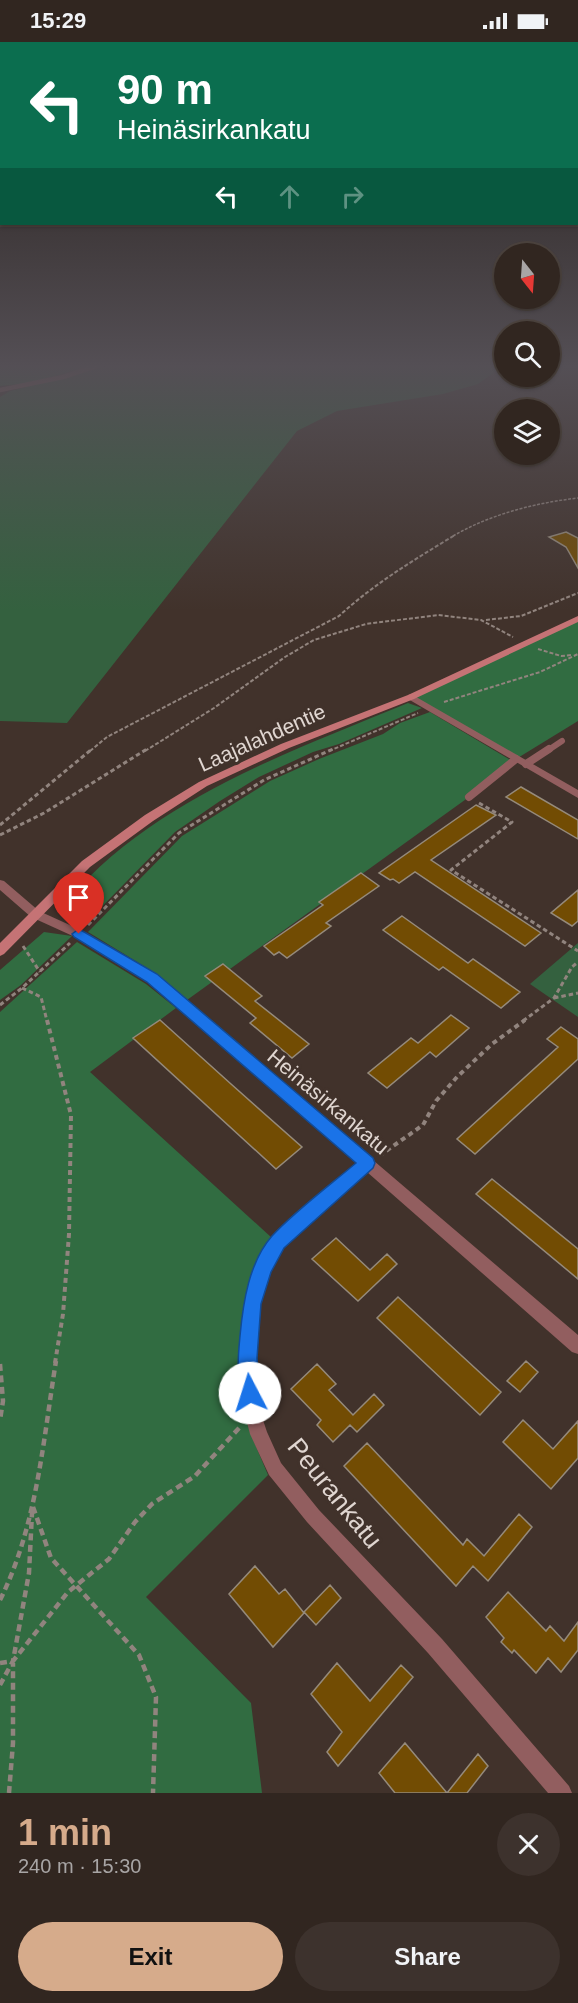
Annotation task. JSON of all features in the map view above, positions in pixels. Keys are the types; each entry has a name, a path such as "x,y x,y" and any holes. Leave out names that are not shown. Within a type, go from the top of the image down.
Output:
{"street":[{"name":"Laajalahdentie","path":"0,951 86,864 149,818 203,784 285,746 411,697 522,643 578,619"},
{"path":"411,697 578,795"},
{"name":"Heinäsirkankatu","path":"0,884 35,914 79,934 152,978 578,1346"},
{"name":"Peurankatu","path":"367,1163 278,1243 263,1269 252,1304 247,1358 252,1411 259,1434 275,1469 313,1516 435,1646 562,1793"}],"lane":[{"path":"469,797 521,761 562,741"}],"path":[{"path":"0,825 107,737 339,616 364,592 393,572 472,525 542,502 578,498"},
{"path":"0,835 44,813 214,708 285,657 314,640 366,624 403,618 438,615 501,620 578,593"},
{"path":"481,620 545,653 561,656 577,655"},
{"path":"0,1005 40,972 179,833 226,803 293,766 378,732 397,721 492,686 540,672 577,655"},
{"path":"469,797 512,822 451,870 490,892 578,951"},
{"path":"20,933 24,950 40,972"},
{"path":"554,998 572,966 578,962"},
{"path":"9,1793 13,1743 13,1661 28,1573 33,1505 63,1314 71,1172 71,1115 41,998 22,988"},
{"path":"367,1163 408,1138 423,1125 436,1101 457,1077 511,1028 554,998 578,993"},
{"path":"0,1364 3,1401 0,1420"},
{"path":"0,1685 13,1661 68,1592 109,1559 135,1521 152,1504 195,1476 228,1442 252,1411"},
{"path":"33,1505 51,1558 139,1655 156,1697 153,1793"},
{"path":"0,1600 12,1576 33,1505"},
{"path":"0,1664 13,1661"}],"green space":[{"path":"0,448 284,448 67,723 0,721"},
{"path":"578,619 578,721 516,759 411,697"},
{"path":"408,703 422,708 339,744 313,752 259,777 175,832 80,929 58,912 92,874 131,841 174,811 266,763"},
{"path":"430,712 512,761 469,797 187,1000 157,974 88,932 182,836 270,781"},
{"path":"44,932 72,936 21,985 0,1000 0,970"},
{"path":"77,942 146,984 176,1008 90,1072 272,1238 256,1266 246,1304 252,1437 268,1475 146,1597 251,1703 262,1793 0,1793 0,1012"},
{"path":"578,943 578,1017 530,984"}],"building":[{"path":"566,532 578,538 578,568 566,547 549,537"},
{"path":"521,787 578,820 578,839 506,797"},
{"path":"476,805 496,815 431,860 541,933 525,946 415,872 399,883 379,873"},
{"path":"361,873 379,886 326,923 331,926 287,958 279,952 274,955 264,946 323,905 319,902"},
{"path":"578,890 578,921 572,926 551,913"},
{"path":"402,916 468,963 473,959 520,992 501,1008 443,967 439,970 383,930"},
{"path":"223,964 262,996 255,1001 309,1044 292,1058 250,1023 256,1018 205,976"},
{"path":"451,1015 469,1028 436,1057 430,1052 387,1088 368,1073 411,1038 418,1043"},
{"path":"160,1020 302,1147 276,1169 133,1038"},
{"path":"561,1027 578,1039 578,1059 475,1154 457,1139 558,1047 547,1039"},
{"path":"492,1179 578,1249 578,1279 476,1194"},
{"path":"336,1238 370,1270 387,1254 397,1264 358,1301 312,1259"},
{"path":"398,1297 501,1392 480,1415 377,1318"},
{"path":"526,1361 538,1372 520,1392 507,1381"},
{"path":"317,1364 336,1384 329,1390 353,1415 374,1394 384,1405 357,1432 350,1425 333,1442 317,1425 321,1420 291,1389"},
{"path":"523,1420 553,1449 578,1421 578,1458 551,1489 503,1442"},
{"path":"367,1443 463,1545 467,1539 484,1556 519,1514 532,1527 488,1581 473,1566 456,1586 344,1466"},
{"path":"255,1566 279,1594 285,1589 304,1613 273,1647 229,1594"},
{"path":"330,1585 341,1598 316,1625 304,1612"},
{"path":"508,1592 546,1631 550,1626 564,1641 578,1622 578,1650 561,1672 548,1658 536,1673 514,1650 512,1653 501,1642 504,1638 486,1617"},
{"path":"337,1663 370,1701 401,1665 413,1677 338,1766 327,1752 342,1732 311,1694"},
{"path":"405,1743 447,1793 395,1793 379,1773"},
{"path":"478,1754 488,1766 467,1793 447,1793"}],"route":[{"path":"79,934 152,978 367,1163 278,1243 263,1269 252,1304 247,1358 250,1393"}]}
